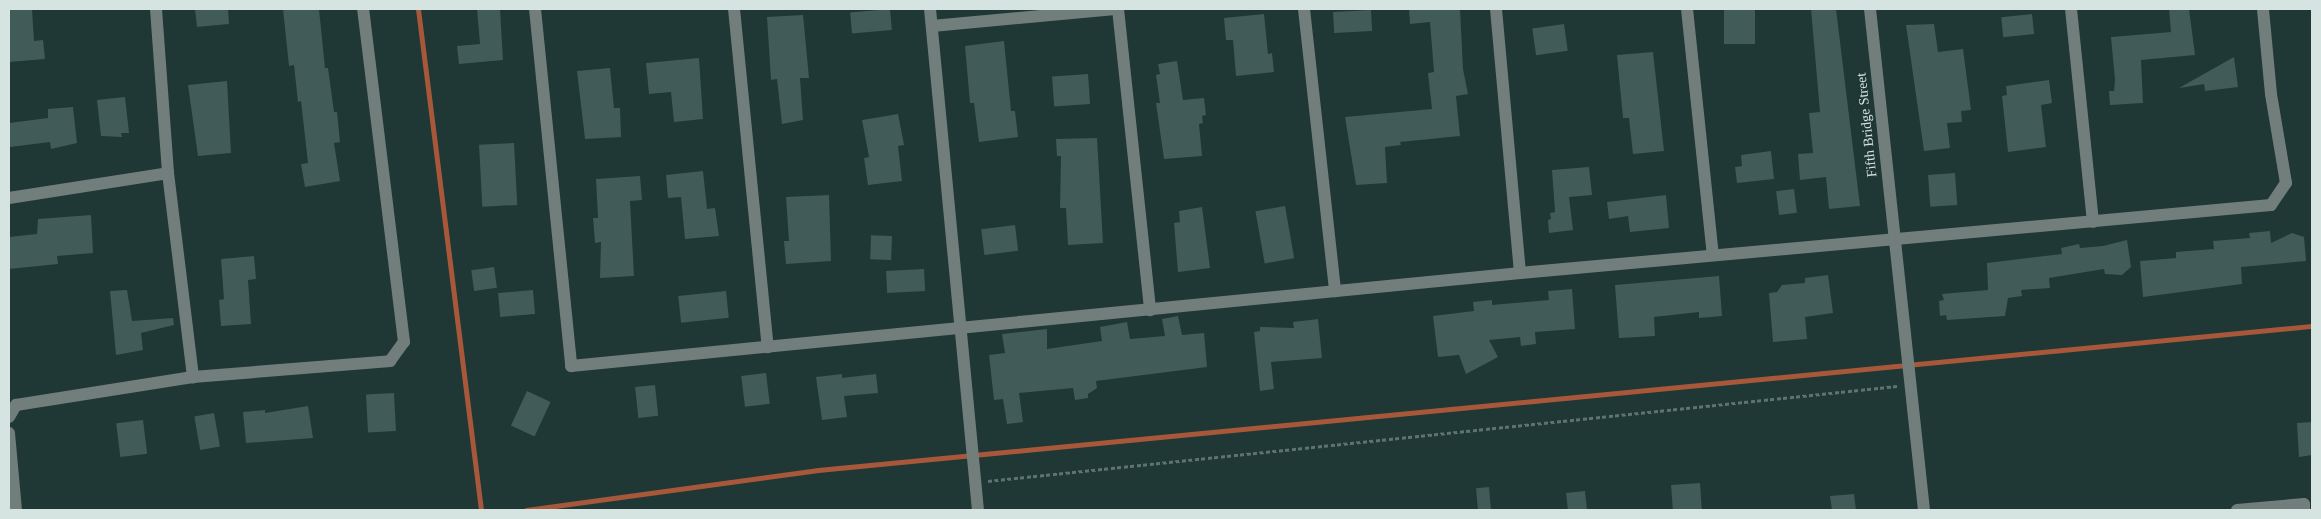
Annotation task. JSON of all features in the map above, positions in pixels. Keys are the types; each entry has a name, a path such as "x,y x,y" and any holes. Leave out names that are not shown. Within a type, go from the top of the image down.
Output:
{"street":[{"path":"156,9 168,173 194,377"},
{"path":"9,417 16,405 194,377 390,361 404,342 363,9"},
{"path":"535,9 571,366 1520,273 2271,205 2286,183 2271,94 2263,9"},
{"path":"734,9 768,347"},
{"path":"930,9 978,510"},
{"path":"932,26 1116,9 1150,310"},
{"path":"1304,9 1335,291"},
{"path":"1496,9 1520,273"},
{"path":"1687,9 1713,255"},
{"name":"Fifth Bridge Street","path":"1870,9 1893,238 1924,510"},
{"path":"2071,9 2093,222"},
{"path":"9,198 168,173"},
{"path":"9,433 16,510"},
{"path":"2237,510 2304,504 2304,510"}],"path":[{"path":"975,482 1910,385"}],"building":[{"path":"9,9 32,9 34,41 43,40 45,59 9,62"},
{"path":"195,9 228,9 229,24 197,27"},
{"path":"283,9 319,9 325,68 328,68 334,112 337,112 340,142 334,143 340,181 305,187 301,164 308,163 301,101 298,102 294,65 289,66"},
{"path":"477,9 500,9 503,60 459,64 457,46 480,44"},
{"path":"890,9 892,30 852,33 850,12"},
{"path":"1409,9 1460,9 1463,69 1468,94 1456,96 1460,136 1400,142 1401,145 1385,147 1387,183 1356,185 1345,117 1432,109 1428,73 1434,72 1430,22 1410,24"},
{"path":"1724,9 1755,9 1755,44 1724,44"},
{"path":"1811,9 1836,9 1860,206 1829,209 1826,177 1800,180 1798,154 1813,153 1809,113 1820,112"},
{"path":"2169,9 2189,9 2195,55 2141,60 2143,103 2110,105 2109,91 2114,91 2115,80 2111,37 2171,32"},
{"path":"1371,10 1372,31 1334,33 1333,12"},
{"path":"1264,14 1268,54 1272,53 1274,72 1236,76 1233,40 1226,40 1224,18"},
{"path":"2032,14 2034,34 2003,37 2001,17"},
{"path":"803,15 809,78 800,78 803,120 782,124 777,79 771,80 767,17"},
{"path":"1564,24 1568,51 1536,55 1532,28"},
{"path":"1934,24 1938,52 1963,49 1971,110 1961,111 1962,122 1947,123 1950,148 1924,151 1906,25"},
{"path":"1004,41 1011,111 1015,111 1018,137 979,142 974,103 970,103 965,46"},
{"path":"1653,52 1664,151 1633,154 1629,118 1623,118 1617,55"},
{"path":"2234,57 2238,87 2205,91 2204,84 2179,88"},
{"path":"699,58 703,119 674,122 671,92 649,94 646,63"},
{"path":"1177,61 1183,100 1204,98 1206,115 1202,116 1203,123 1199,124 1202,156 1164,159 1156,103 1160,103 1156,75 1160,74 1158,64"},
{"path":"610,68 614,108 620,108 621,137 585,139 577,71"},
{"path":"1088,74 1090,104 1054,106 1052,77"},
{"path":"2049,80 2052,103 2041,105 2046,147 2008,152 2002,96 2007,95 2006,86"},
{"path":"227,81 231,153 198,156 188,85"},
{"path":"125,97 129,133 121,133 122,137 101,136 97,100"},
{"path":"73,107 77,143 51,149 50,142 10,147 9,123 48,118 48,109"},
{"path":"898,114 904,145 898,146 902,181 868,185 864,158 869,157 862,120"},
{"path":"1097,138 1103,243 1068,245 1066,208 1060,208 1061,156 1057,156 1056,139"},
{"path":"514,143 517,205 482,207 479,145"},
{"path":"1771,151 1774,179 1737,183 1735,167 1742,166 1741,155"},
{"path":"1589,167 1592,195 1569,197 1573,230 1549,233 1548,220 1551,219 1550,213 1555,212 1552,170"},
{"path":"703,171 707,209 715,208 719,236 685,239 681,197 668,198 666,175"},
{"path":"1955,173 1957,205 1930,207 1928,175"},
{"path":"640,176 642,200 630,201 634,276 600,278 601,242 595,243 593,218 598,218 596,179"},
{"path":"1794,189 1797,213 1779,215 1776,191"},
{"path":"829,195 831,261 786,264 784,241 789,241 786,197"},
{"path":"1666,195 1669,228 1630,232 1628,216 1609,219 1607,202"},
{"path":"1285,206 1294,258 1265,263 1255,211"},
{"path":"1202,207 1210,268 1178,272 1174,223 1180,222 1179,211"},
{"path":"91,215 93,253 57,256 58,264 9,269 9,237 37,234 38,219"},
{"path":"1015,225 1018,251 984,255 981,229"},
{"path":"2270,231 2271,243 2292,233 2304,237 2306,261 2241,267 2242,284 2143,297 2140,261 2176,258 2176,252 2214,249 2213,241 2250,238 2249,233"},
{"path":"871,235 892,236 891,260 870,259"},
{"path":"2127,240 2131,267 2122,275 2105,274 2104,269 2049,278 2050,288 2021,290 2022,296 2008,298 2005,316 1947,320 1946,315 1940,316 1939,301 1944,300 1942,294 1988,290 1987,263 2062,254 2061,248 2079,244 2080,248 2103,246"},
{"path":"254,256 256,279 248,280 251,324 221,326 219,300 224,299 221,259"},
{"path":"494,267 497,288 474,291 471,270"},
{"path":"924,269 925,291 887,293 886,271"},
{"path":"1828,275 1833,313 1805,317 1807,339 1773,342 1769,293 1777,292 1782,285 1805,283 1805,278"},
{"path":"1719,276 1722,316 1699,318 1699,312 1654,317 1655,336 1619,338 1615,285"},
{"path":"1572,289 1575,329 1535,332 1536,344 1521,346 1520,337 1489,340 1498,357 1466,374 1459,355 1438,357 1433,316 1474,311 1473,302 1492,300 1492,305 1549,300 1548,291"},
{"path":"127,290 132,321 173,318 174,325 141,333 143,350 116,355 110,291"},
{"path":"533,290 535,314 500,317 498,293"},
{"path":"726,291 729,318 681,323 678,296"},
{"path":"1178,316 1182,335 1204,333 1207,367 1096,381 1097,388 1088,394 1088,398 1075,400 1073,388 1019,393 1023,422 1007,424 1003,399 994,400 989,355 1005,353 1002,334 1047,329 1047,349 1102,341 1100,327 1127,322 1130,339 1165,336 1162,319"},
{"path":"1318,319 1322,358 1271,362 1274,389 1260,391 1254,332 1260,331 1260,327 1294,328 1293,322"},
{"path":"766,373 770,404 745,407 741,376"},
{"path":"842,374 842,378 876,374 878,393 844,396 847,417 822,420 816,377"},
{"path":"655,385 658,416 638,418 635,387"},
{"path":"527,391 551,402 535,436 511,425"},
{"path":"394,393 396,431 368,432 366,394"},
{"path":"308,406 313,438 246,443 243,412 265,410 265,413"},
{"path":"214,413 220,446 200,450 194,416"},
{"path":"143,420 147,454 120,457 116,423"},
{"path":"2312,422 2312,455 2299,457 2297,423"},
{"path":"1700,483 1702,510 1673,510 1671,485"},
{"path":"1489,487 1491,510 1478,510 1476,488"},
{"path":"1585,491 1587,510 1568,510 1566,493"},
{"path":"1854,494 1856,510 1832,510 1830,496"}],"waterway":[{"path":"418,9 481,510"},
{"path":"526,510 818,470 2312,326"}]}
